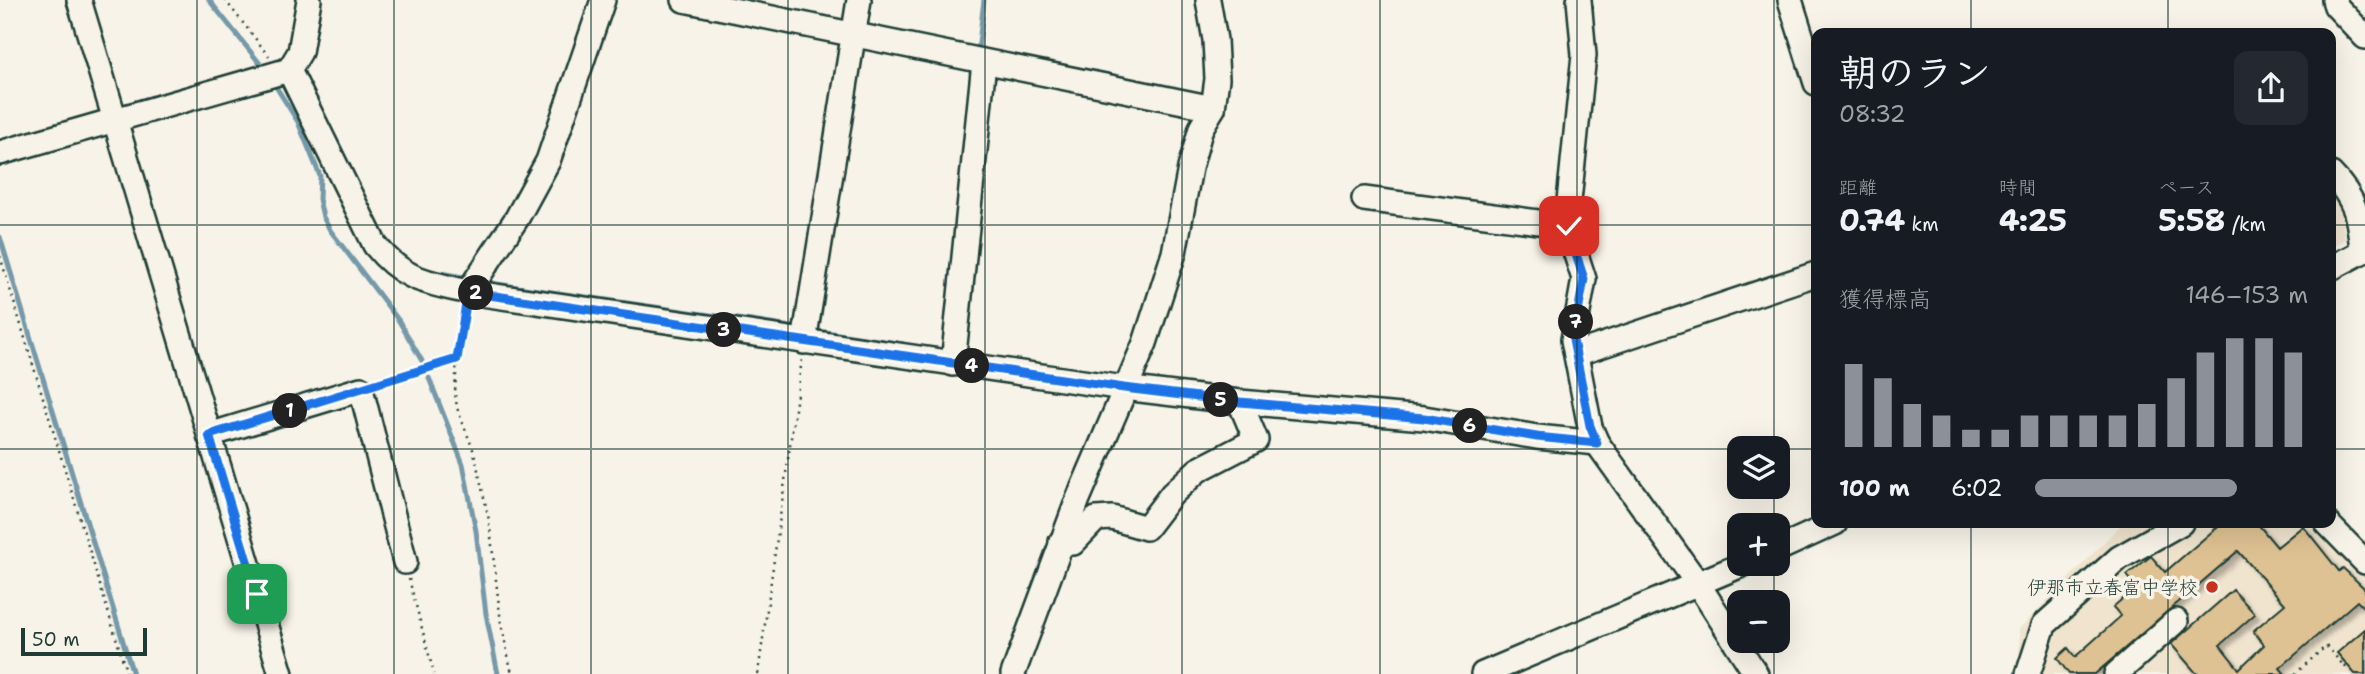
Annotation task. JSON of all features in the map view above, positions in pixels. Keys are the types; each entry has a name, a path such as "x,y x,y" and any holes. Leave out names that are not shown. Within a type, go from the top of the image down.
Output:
{"street":[{"path":"79,0 281,674"},
{"path":"0,153 278,73 300,52 309,0"},
{"path":"468,292 517,218 548,161 603,0"},
{"path":"684,0 1213,107"},
{"path":"804,342 859,0"},
{"path":"1013,674 1061,542 1145,343 1174,253 1193,158 1201,128 1213,107 1217,79 1208,0"},
{"path":"1579,0 1584,55 1568,211 1571,239 1584,279 1573,340 1590,426 1597,443 1698,584 1756,674"},
{"path":"1790,0 1811,67"},
{"path":"2334,0 2336,6 2365,37"},
{"path":"953,364 984,62"},
{"path":"278,73 363,224 387,260 406,275 431,284 468,292 1124,388 1240,402 1424,418 1537,437 1597,443"},
{"path":"2336,179 2354,203 2364,250 2336,265"},
{"path":"1364,200 1569,226"},
{"path":"1576,354 1811,276"},
{"path":"209,435 361,389 405,562"},
{"path":"1061,542 1073,543 1096,519 1112,519 1146,528 1172,494 1198,470 1256,440 1240,402"},
{"path":"1790,544 1824,528"},
{"path":"2028,674 2044,625 2119,558 2172,528"},
{"path":"2332,528 2365,562"},
{"path":"1483,674 1727,572"},
{"path":"2116,674 2176,621"}],"path":[{"path":"225,0 278,73"},
{"path":"0,256 127,674"},
{"path":"468,292 457,359 455,393 457,408 474,452 488,520 501,623 512,674"},
{"path":"758,674 804,342"},
{"path":"361,389 457,359"},
{"path":"405,562 435,674"},
{"path":"2295,674 2326,646 2345,667 2347,665"},
{"path":"2309,662 2315,668"}],"shaded area":[{"path":"2336,197 2338,199 2345,239 2336,244"},
{"name":"伊那市立春富中学校","path":"2118,528 2336,528 2355,545 2365,539 2365,674 2020,674 2019,629"}],"building":[{"path":"2216,528 2261,528 2277,547 2301,528 2305,528 2339,571 2343,568 2365,589 2365,609 2357,601 2280,668 2285,674 2197,674 2171,644 2233,590 2255,614 2220,645 2239,669 2264,645 2253,631 2285,604 2238,551 2095,674 2069,674 2057,658 2068,648 2075,657 2121,616 2113,607 2136,587 2127,575 2151,556 2165,572"},
{"path":"2365,629 2365,674 2355,674 2337,653"}],"waterway":[{"path":"209,0 266,71"},
{"path":"978,52 984,0"},
{"path":"273,82 298,122 320,176 319,199 323,217 399,321 422,361"},
{"path":"0,237 133,674"},
{"path":"434,272 469,278"},
{"path":"483,282 799,328"},
{"path":"819,331 903,344"},
{"path":"429,378 463,464 498,674"}],"place":[{"name":"伊那市立春富中学校","path":"2212,587"}],"route":[{"path":"257,594 209,435 457,359 468,292 1124,388 1240,402 1424,418 1537,437 1597,443 1590,426 1573,340 1584,279 1569,226"}]}
